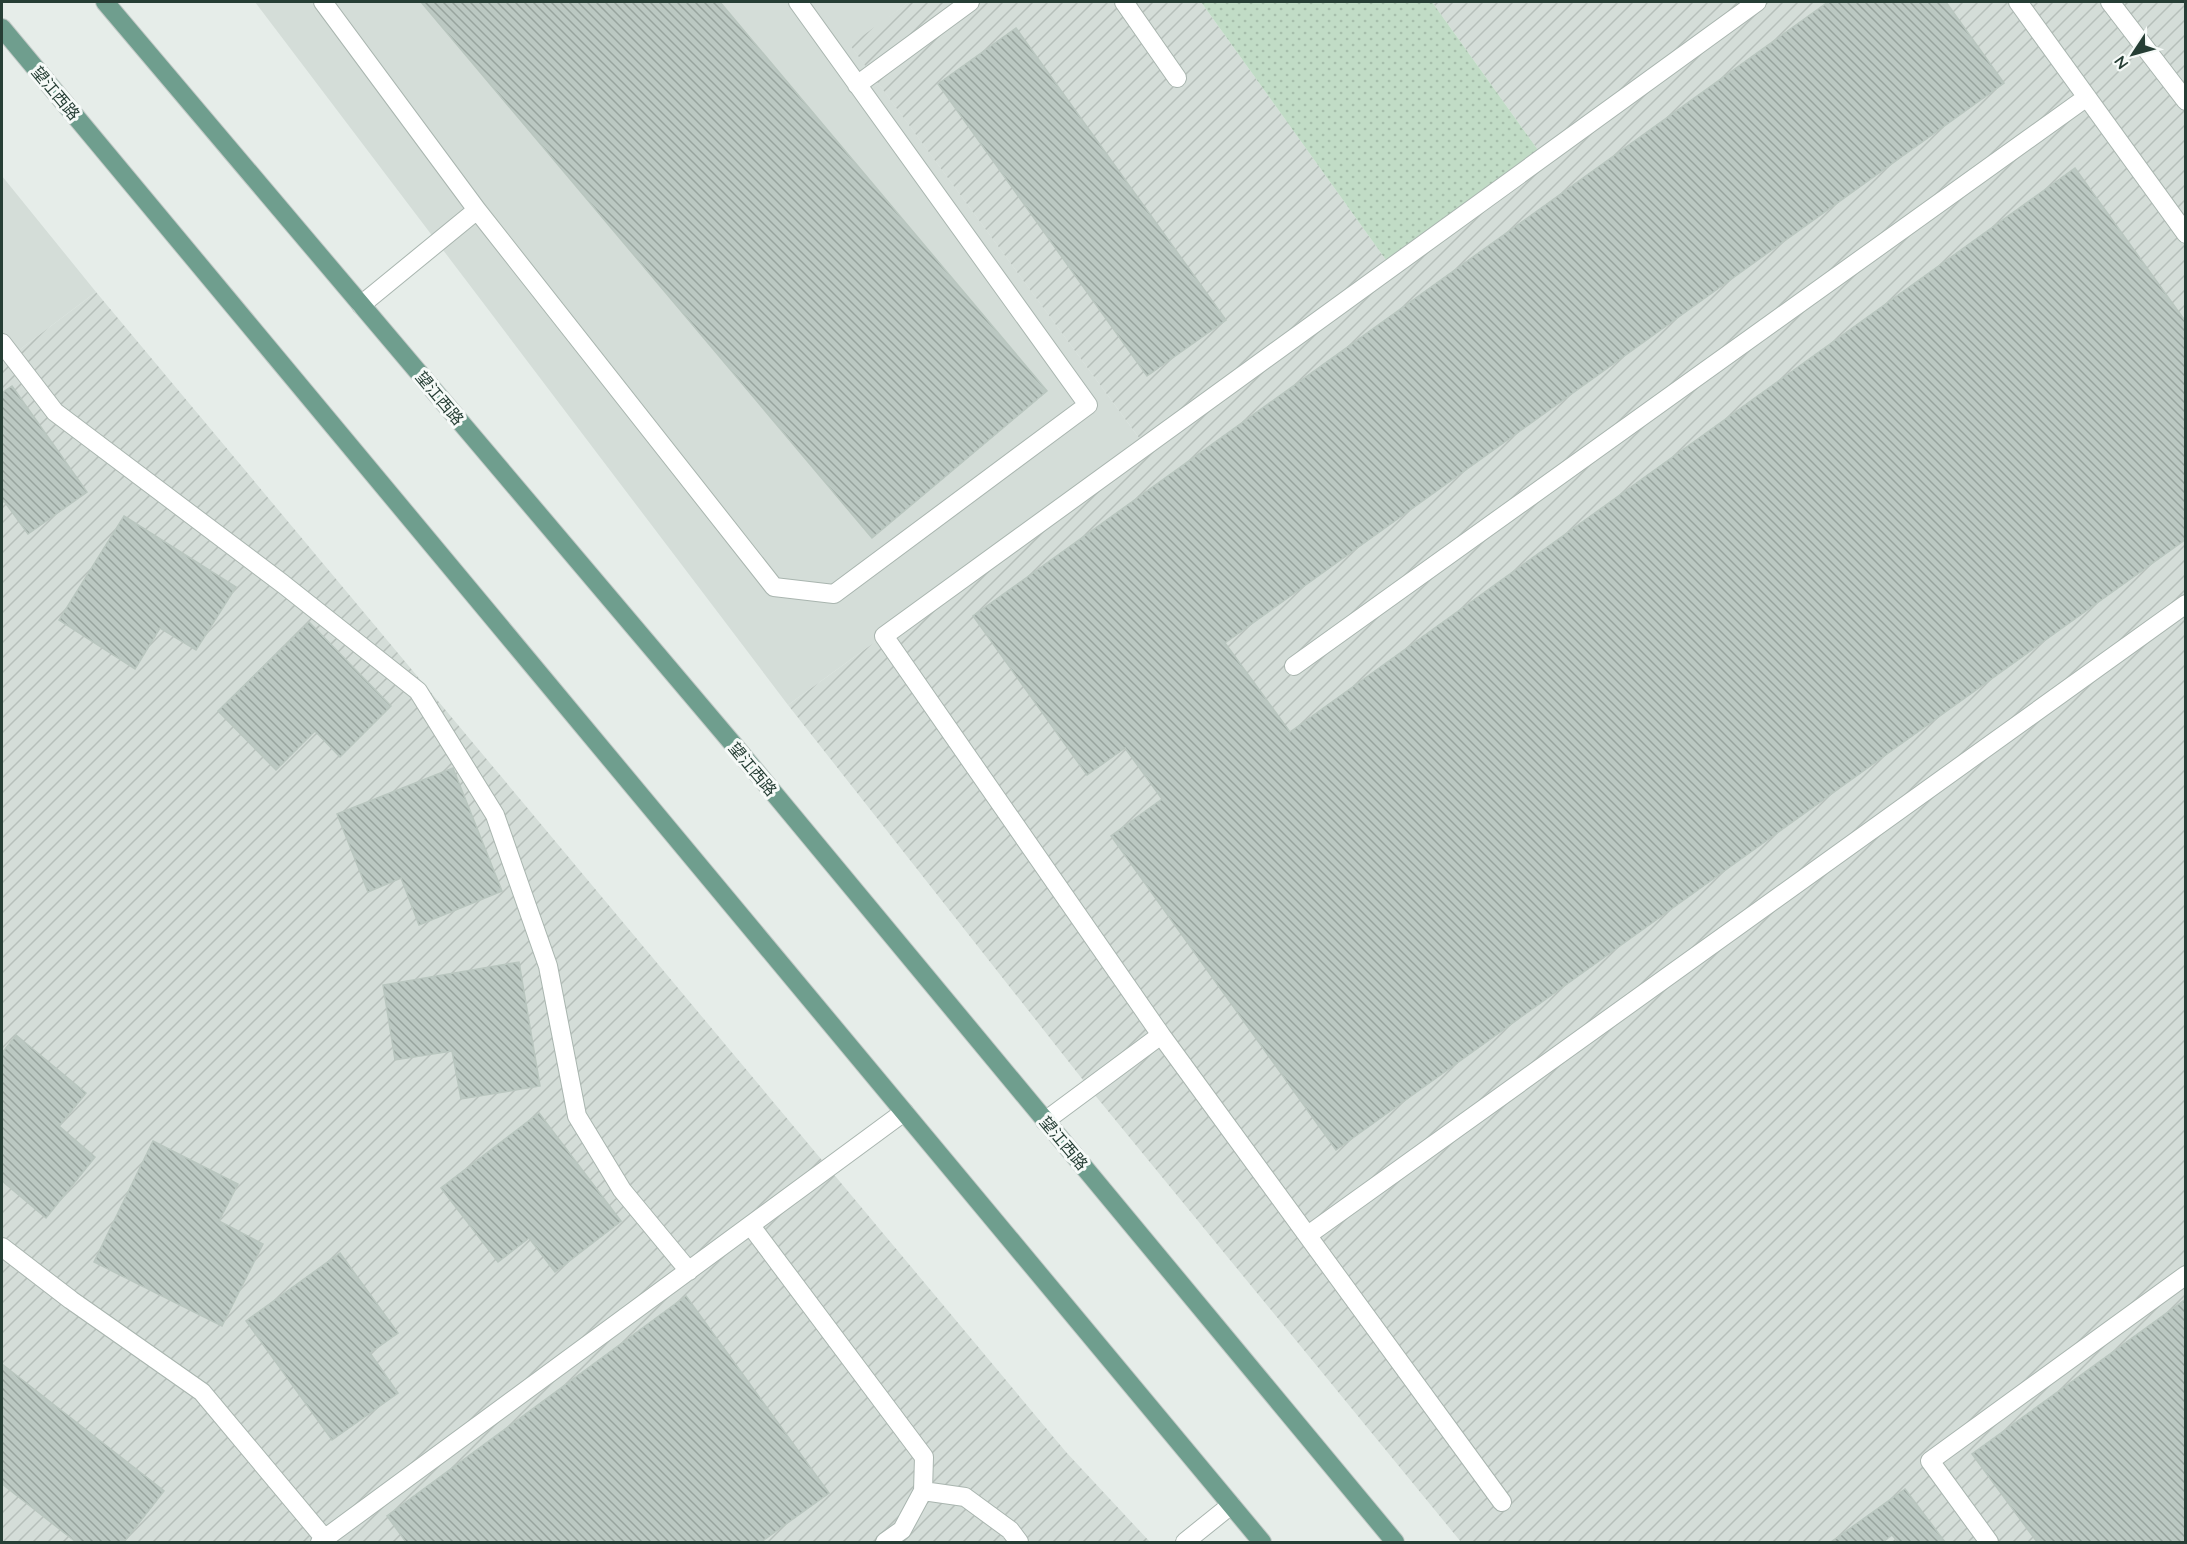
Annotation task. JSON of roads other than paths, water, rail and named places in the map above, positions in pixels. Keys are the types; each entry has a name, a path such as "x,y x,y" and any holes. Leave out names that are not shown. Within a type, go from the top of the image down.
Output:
{"main road":[{"name":"望江西路","path":"105,2 725,735 1395,1542"},
{"name":"望江西路","path":"2,28 1262,1542"}],"street":[{"path":"323,2 477,210 774,587 834,594 1088,405 798,2"},
{"path":"857,85 970,2"},
{"path":"1124,2 1177,78"},
{"path":"1502,1502 1161,1035 884,636 1757,2"},
{"path":"2018,2 2186,234"},
{"path":"2110,2 2186,101"},
{"path":"1293,666 2087,97"},
{"path":"362,305 477,210"},
{"path":"2,346 55,412 283,584 418,691 495,815 548,966 577,1116 622,1190 689,1271"},
{"path":"1308,1235 2186,604"},
{"path":"1045,1121 1161,1035"},
{"path":"2,1247 71,1300 202,1392 322,1541 904,1112"},
{"path":"751,1226 924,1457 923,1491 902,1530 885,1542"},
{"path":"1989,1542 1930,1461 2186,1275"},
{"path":"923,1491 965,1497 1010,1530 1019,1542"},
{"path":"1185,1542 1231,1505"}]}
